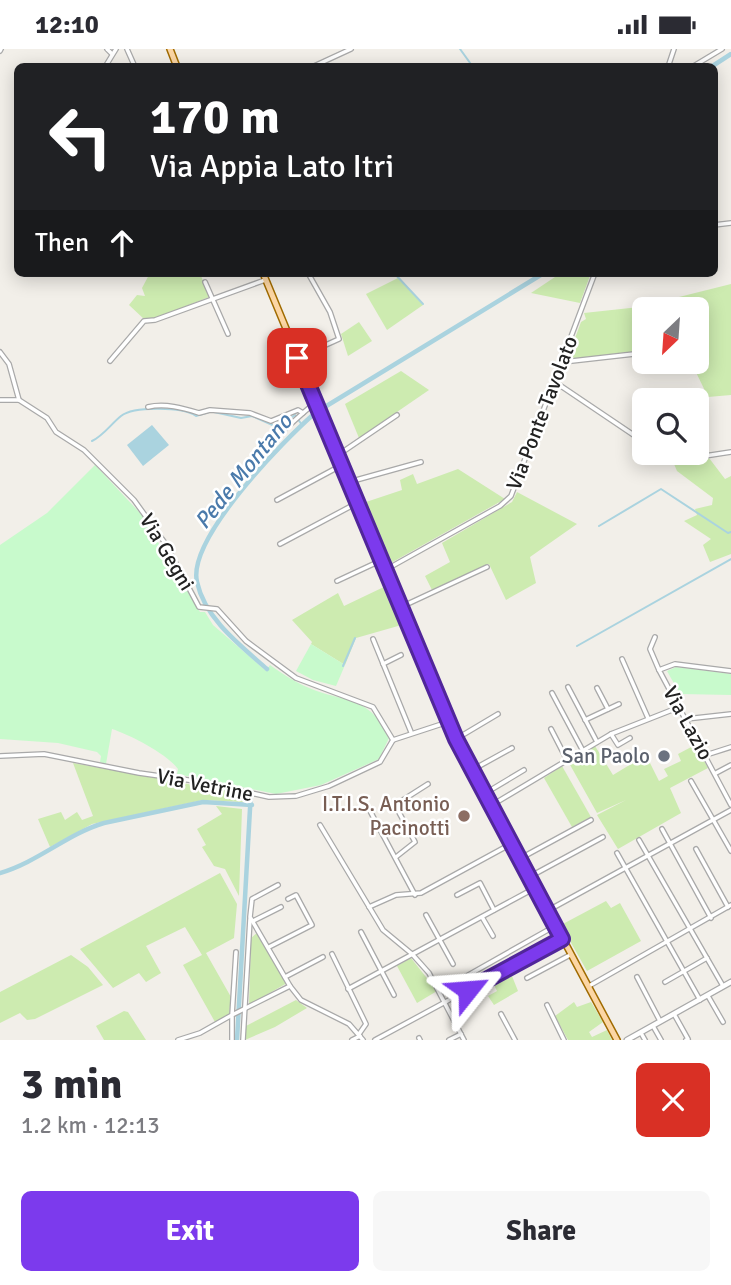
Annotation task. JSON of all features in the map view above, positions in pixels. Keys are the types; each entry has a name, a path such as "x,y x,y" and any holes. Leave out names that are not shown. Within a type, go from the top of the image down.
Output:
{"main road":[{"path":"264,277 448,722 617,1040"}],"street":[{"path":"107,49 112,54"},
{"path":"108,63 116,49"},
{"path":"321,63 351,49"},
{"path":"699,63 722,49"},
{"path":"110,361 144,321 213,299 262,277"},
{"path":"297,358 339,339 330,312 310,277"},
{"name":"Via Ponte Tavolato","path":"386,569 500,506 511,496 595,277"},
{"path":"205,282 229,334"},
{"path":"0,352 9,364 19,400 0,400"},
{"path":"563,362 632,354"},
{"path":"555,382 632,434"},
{"name":"Via Gegni","path":"19,400 47,418 57,432 85,450 134,500 164,543 201,609 213,607 246,641 296,678 350,696 373,707 393,740"},
{"path":"284,431 316,403"},
{"path":"148,407 184,407 199,413 210,409 250,413 271,421 298,410 303,413"},
{"path":"338,455 397,415"},
{"path":"709,455 731,452"},
{"path":"349,482 421,462"},
{"path":"277,500 342,465"},
{"path":"280,544 357,503"},
{"path":"337,581 382,560"},
{"path":"401,607 487,567"},
{"path":"655,637 650,649 659,670"},
{"path":"373,639 411,732"},
{"path":"383,664 401,655"},
{"path":"622,659 648,718"},
{"name":"Via Lazio","path":"731,671 675,664 659,670 731,805"},
{"path":"568,687 597,742"},
{"path":"597,688 608,709"},
{"path":"552,693 583,751"},
{"path":"585,720 620,704"},
{"path":"491,806 611,734 678,708"},
{"path":"456,739 498,714"},
{"path":"686,719 731,714"},
{"path":"393,740 448,722"},
{"path":"551,729 567,761"},
{"path":"611,734 618,745 630,738"},
{"name":"Via Vetrine","path":"0,756 44,754 256,795 296,796 329,786 380,762 393,740"},
{"path":"706,755 731,747"},
{"path":"472,770 512,748"},
{"path":"716,773 731,765"},
{"path":"484,794 524,770"},
{"path":"691,781 731,851"},
{"path":"396,857 415,842 395,805 428,784"},
{"path":"369,809 415,895"},
{"path":"547,911 731,810"},
{"path":"519,859 592,820"},
{"path":"320,825 383,930 412,954 440,991 464,1040"},
{"path":"662,829 711,918"},
{"path":"529,877 603,837"},
{"path":"639,840 723,986"},
{"path":"369,907 396,895 415,895 511,844"},
{"path":"587,987 730,906 696,849"},
{"path":"617,853 700,1000"},
{"path":"457,895 480,883 494,910"},
{"path":"242,901 251,901 278,885"},
{"path":"348,989 535,888"},
{"path":"269,947 312,925 296,895 288,899"},
{"path":"243,1040 251,901"},
{"path":"251,919 281,907"},
{"path":"426,915 453,964"},
{"path":"482,917 493,936"},
{"path":"251,919 290,986 312,1008 349,1024 360,1036"},
{"path":"440,991 555,926"},
{"path":"361,932 394,995"},
{"path":"375,1040 562,939"},
{"path":"232,1040 236,952"},
{"path":"331,954 366,1024 360,1036 352,1040"},
{"path":"527,978 570,955"},
{"path":"285,977 323,957"},
{"path":"665,982 707,958"},
{"path":"637,977 660,1021"},
{"path":"627,1040 730,984"},
{"path":"178,1040 200,1034 290,986"},
{"path":"708,996 723,1023"},
{"path":"547,1005 564,1040"},
{"path":"501,1014 515,1040"},
{"path":"674,1014 688,1039 685,1040"},
{"path":"653,1026 660,1040"},
{"path":"641,1033 645,1040"},
{"path":"449,1040 461,1034"}],"green space":[{"path":"148,277 202,277 209,297 154,319 144,319 129,305 137,295 145,296 142,288"},
{"path":"555,277 590,277 580,303 531,293"},
{"path":"398,278 423,305 387,330 366,294"},
{"path":"731,284 731,395 709,397 709,388 704,388 697,375 709,375 709,297 679,297"},
{"path":"632,308 632,352 567,360 581,322 586,319 584,313"},
{"path":"359,322 372,341 348,356 341,334"},
{"path":"401,371 429,390 359,438 345,404"},
{"path":"709,458 725,479 731,476 731,554 710,562 703,545 711,539 684,521 697,515 695,509 712,505 713,498 677,471 674,465 709,465"},
{"path":"95,465 141,514 200,612 205,612 213,625 266,671 270,665 302,685 349,700 375,715 389,738 379,759 321,785 276,794 177,774 178,769 157,751 112,729 106,764 100,762 101,756 97,752 58,743 0,739 0,545 47,513"},
{"path":"458,469 505,499 389,564 363,503 402,490 400,480 413,474 417,484"},
{"path":"517,492 577,524 530,557 536,583 506,600 489,564 432,590 425,576 450,562 442,543 512,502"},
{"path":"388,585 405,624 356,638 345,665 311,644 292,620 338,593 344,606"},
{"path":"311,644 345,665 336,686 313,680 296,671"},
{"path":"676,667 731,674 731,695 680,694 667,671"},
{"path":"695,745 708,768 670,788 681,813 618,849 597,815 626,800 597,813 569,763 595,746 613,775 646,755 659,781 668,776 664,769 681,761 678,754"},
{"path":"73,763 243,794 243,802 203,800 92,824 50,847 38,819 61,812 65,820 77,812 82,820 93,816"},
{"path":"562,766 591,817 572,827 544,778"},
{"path":"216,806 242,809 239,896 225,869 214,866 202,847 206,845 197,829 222,814"},
{"path":"220,873 237,904 234,938 206,953 231,997 229,1014 215,1022 183,965 202,955 185,927 146,946 161,973 146,982 139,973 113,988 80,949"},
{"path":"606,901 611,908 620,903 641,941 587,971 561,925"},
{"path":"258,932 287,983 249,1005 251,938"},
{"path":"71,955 88,967 103,985 35,1019 27,1020 20,1013 0,1023 0,992"},
{"path":"411,958 437,991 417,1003 397,966"},
{"path":"510,971 518,991 494,1005 488,996 497,991 492,981"},
{"path":"296,1000 307,1008 275,1027 245,1040 246,1026"},
{"path":"574,1002 577,1007 591,1002 603,1022 589,1032 592,1037 607,1030 612,1040 568,1040 555,1016"},
{"path":"124,1011 128,1012 146,1040 104,1040 96,1026"}],"water":[{"path":"152,425 169,445 143,466 127,445"}],"waterway":[{"path":"460,49 470,63"},
{"name":"Pede Montano","path":"717,63 731,54"},
{"path":"398,277 423,304"},
{"name":"Pede Montano","path":"267,669 216,620 201,595 197,582 198,564 207,541 222,517 261,467 315,413 537,277"},
{"path":"92,441 127,413 147,409 170,409 196,416 209,412"},
{"path":"214,412 241,418 252,416 277,427 295,415 302,425"},
{"path":"599,526 661,489 728,533 731,532"},
{"path":"577,646 731,559"},
{"path":"343,666 355,638"},
{"name":"Pede Montano","path":"237,1040 251,791"},
{"path":"0,873 104,823 203,802 252,805"}],"place":[{"name":"San Paolo","path":"664,756"},
{"name":"I.T.I.S. Antonio Pacinotti","path":"464,816"}],"route":[{"path":"297,358 448,722 562,939 468,990"}]}
